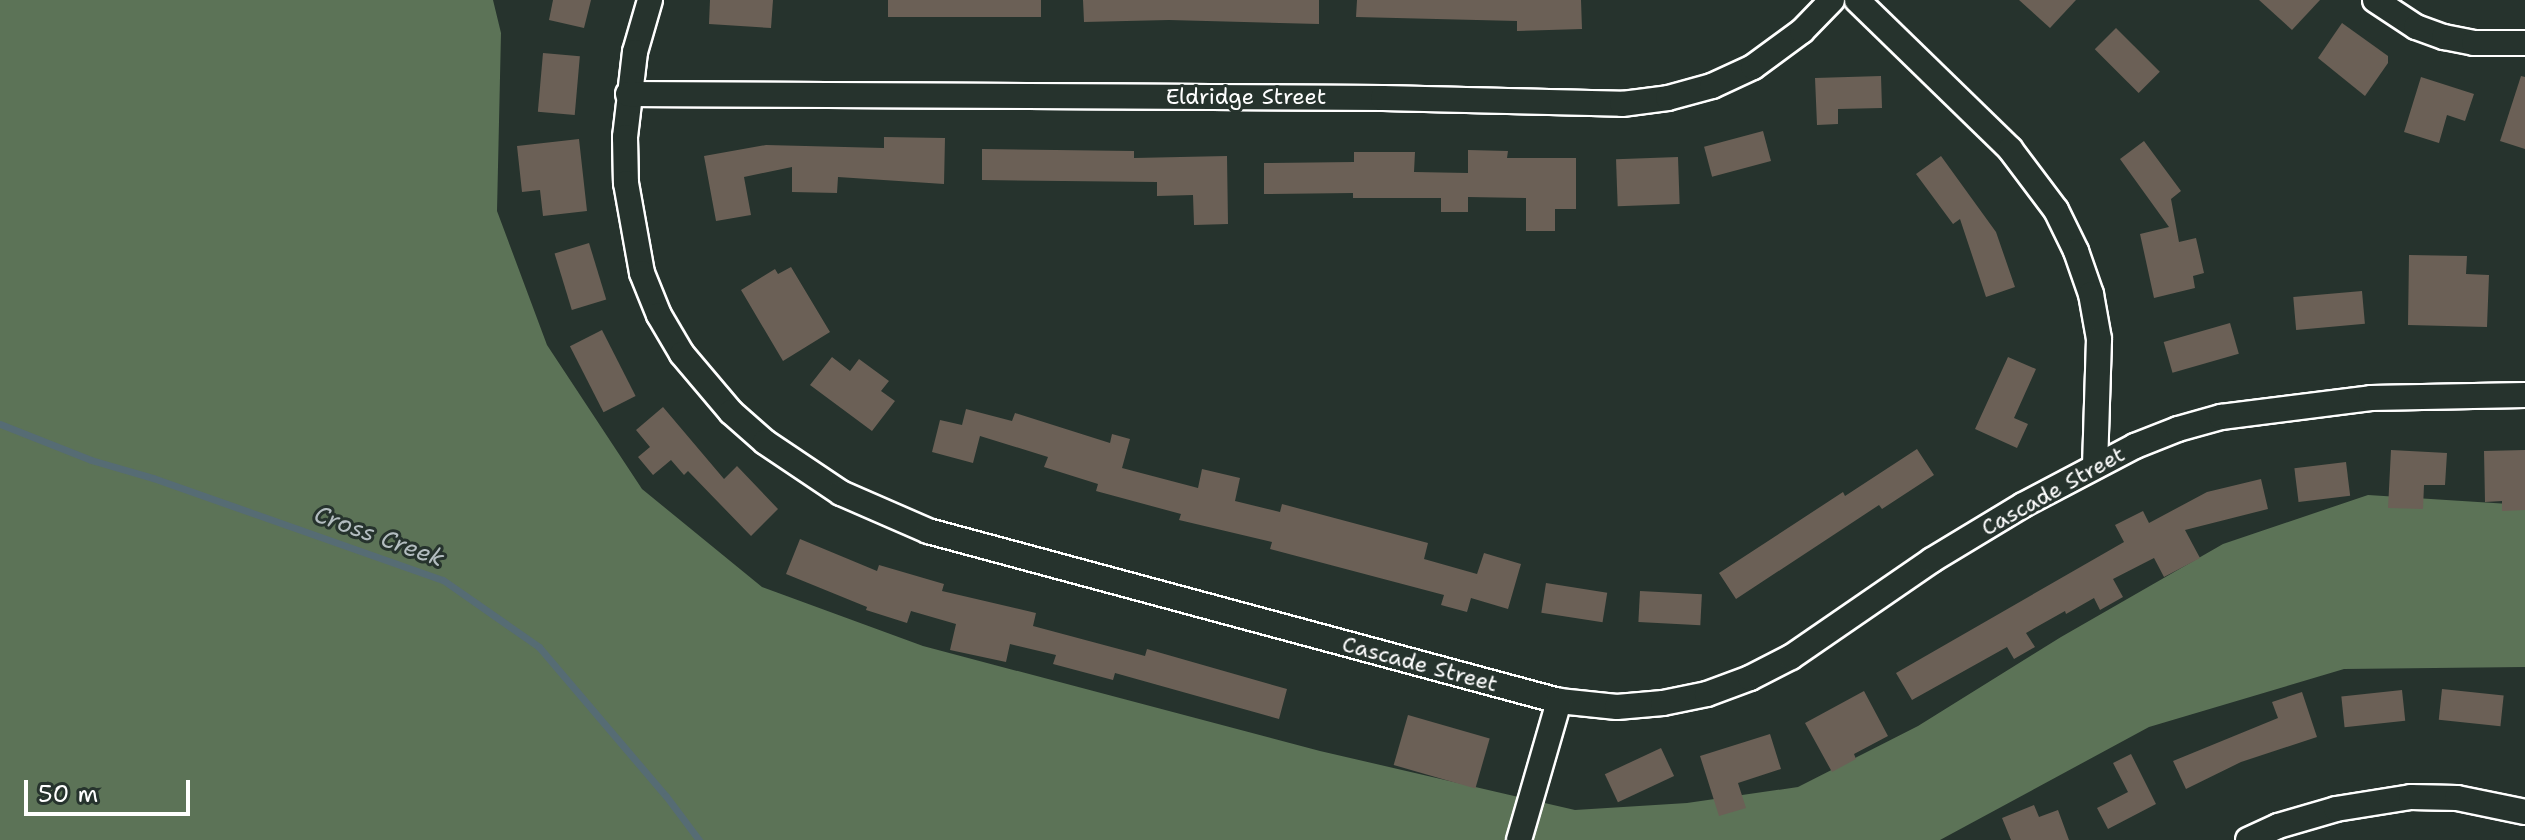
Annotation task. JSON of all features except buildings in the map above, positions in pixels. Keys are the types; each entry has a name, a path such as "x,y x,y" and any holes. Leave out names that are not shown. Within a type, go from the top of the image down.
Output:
{"street":[{"name":"Cascade Street","path":"650,0 628,94 625,168 631,228 642,273 659,315 700,378 765,442 802,469 882,513 928,531 1559,701 1617,707 1663,703 1707,694 1750,678 1791,657 1932,560 2095,466 2178,429 2221,417 2371,398 2525,395"},
{"name":"Eldridge Street","path":"628,94 1383,98 1622,104 1683,94 1753,67 1802,31 1832,0"},
{"path":"1857,0 2010,149 2056,210 2076,251 2091,294 2099,339 2095,466"},
{"path":"2375,0 2416,27 2444,37 2474,43 2525,43"},
{"path":"1519,840 1559,701"},
{"path":"2248,840 2278,826 2336,809 2411,797 2457,798 2525,812"}],"green space":[{"path":"0,0 493,0 501,33 497,211 547,345 642,489 762,587 923,646 1320,751 1575,810 1687,803 1798,787 1918,726 2061,637 2223,544 2368,495 2525,505 2525,667 2344,669 2149,727 1940,840 0,840"}],"waterway":[{"name":"Cross Creek","path":"0,424 91,460 153,478 443,580 539,647 666,796 699,840"}]}
